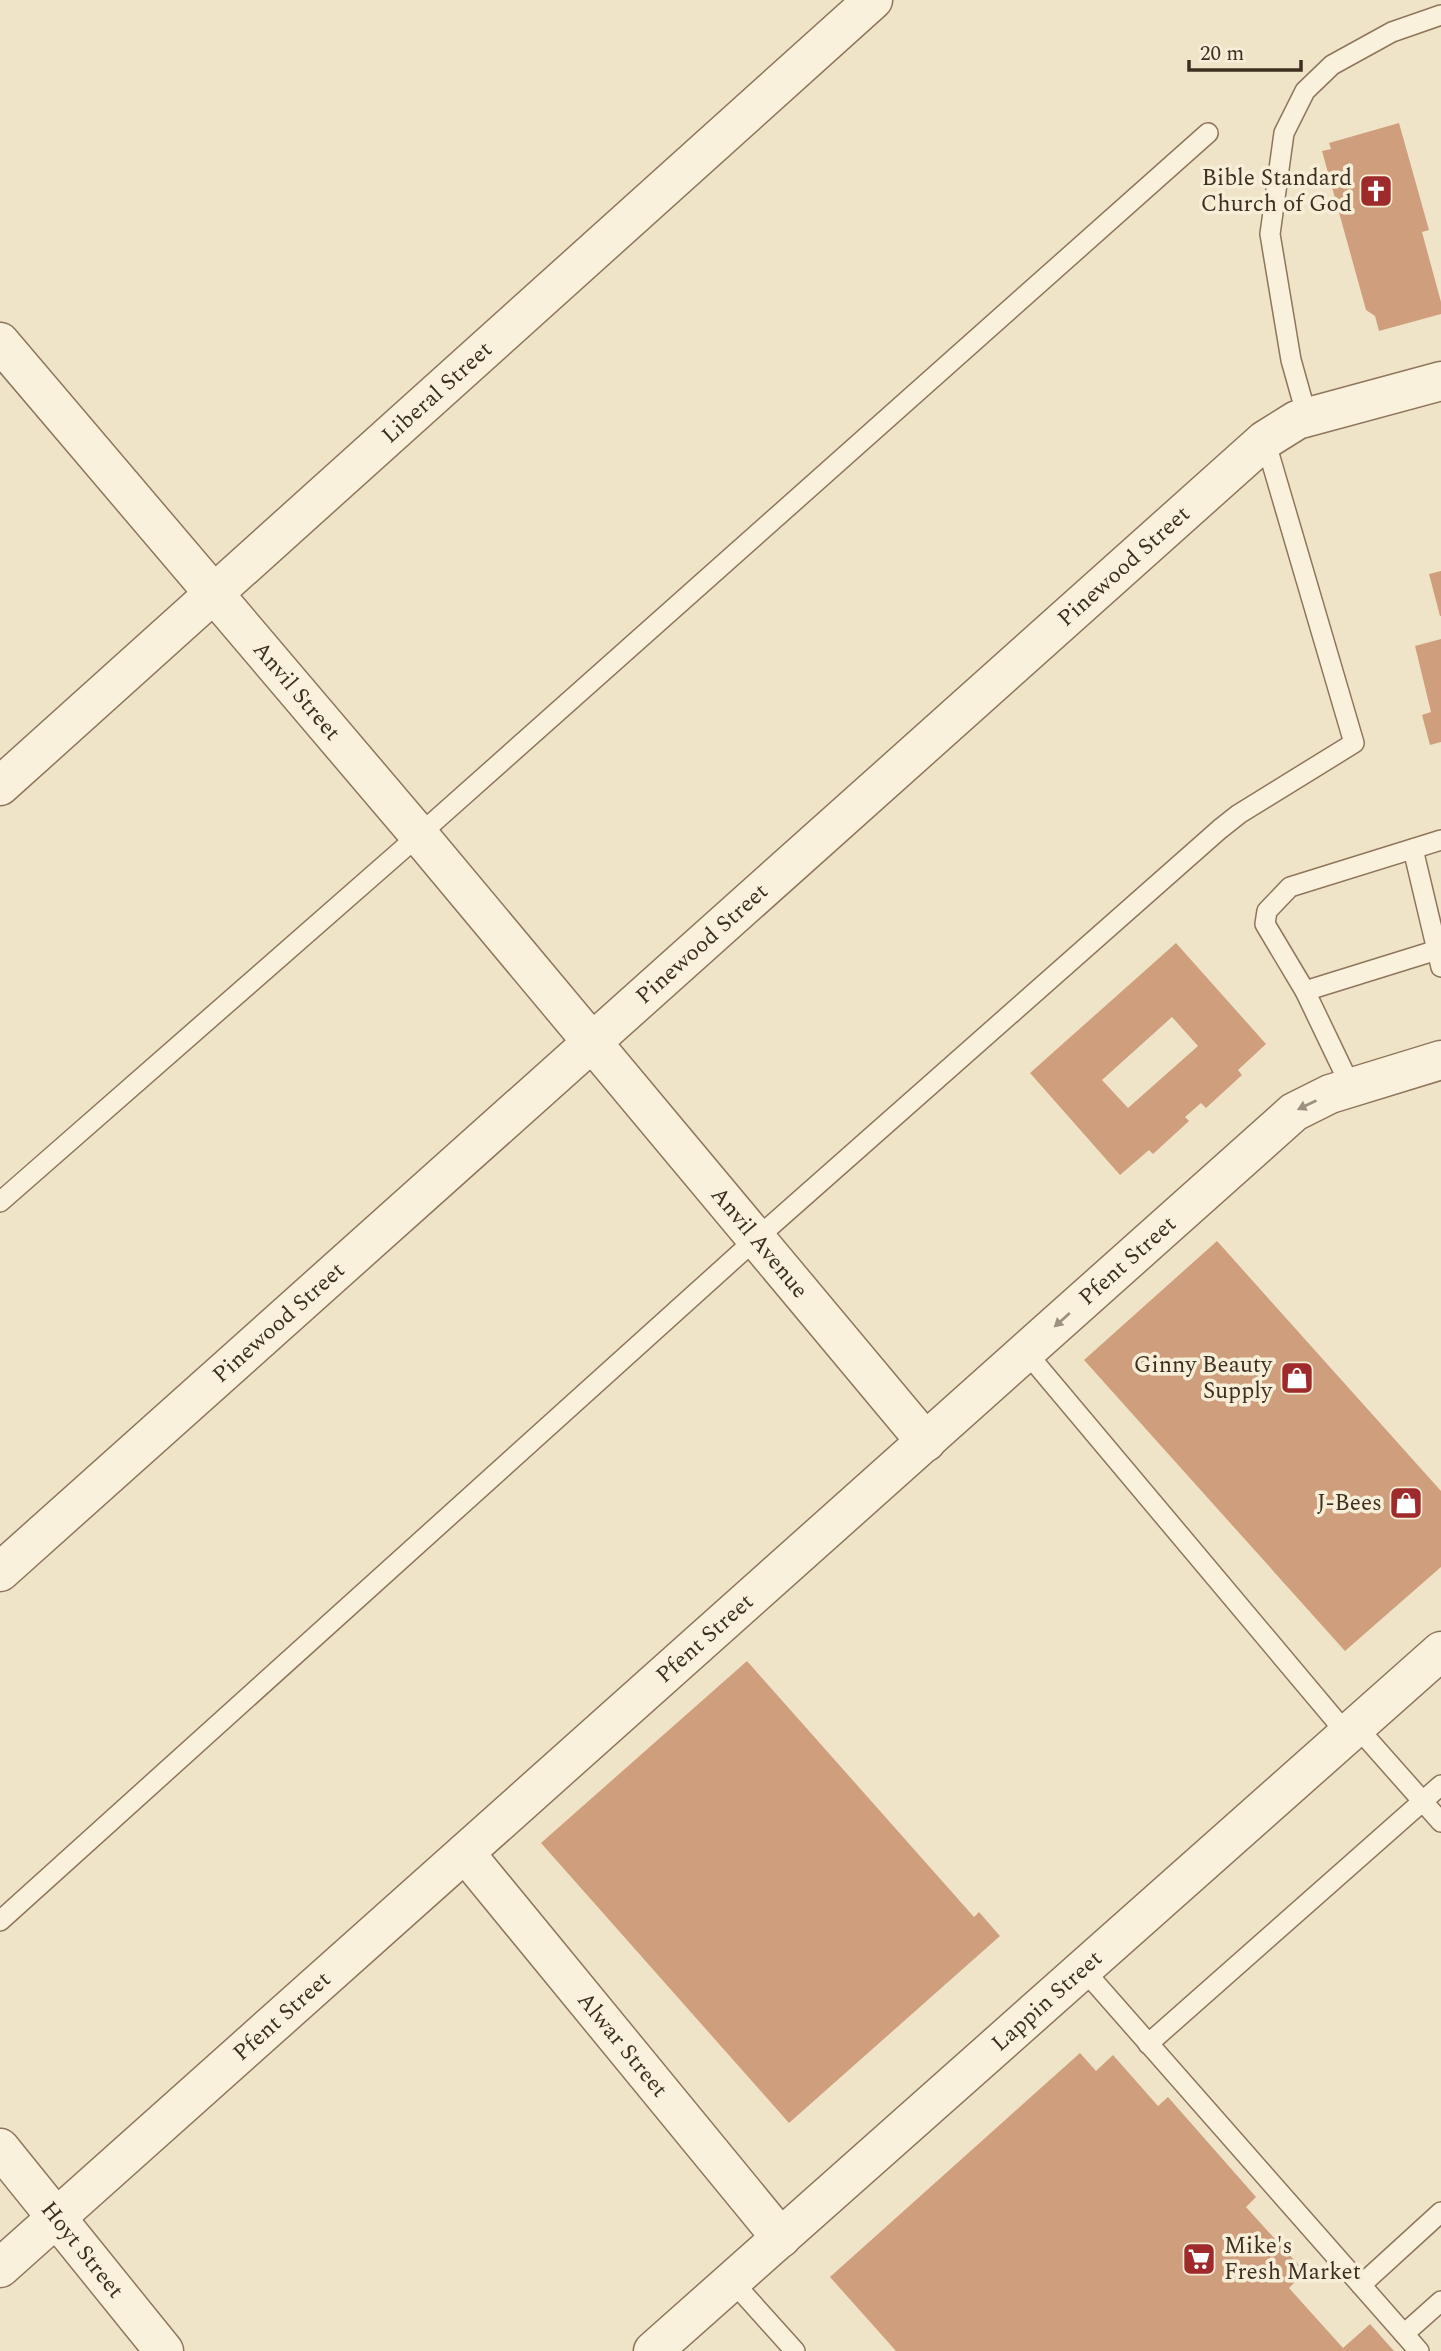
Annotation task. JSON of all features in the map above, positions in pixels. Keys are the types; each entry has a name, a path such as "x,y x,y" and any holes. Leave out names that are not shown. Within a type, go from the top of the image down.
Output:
{"street":[{"name":"Liberal Street","path":"0,786 873,0"},
{"name":"Anvil Street","path":"0,342 593,1042"},
{"name":"Pinewood Street","path":"0,1572 1265,440 1297,420 1441,381"},
{"name":"Anvil Avenue","path":"593,1042 926,1442"},
{"name":"Pfent Street","path":"0,2268 1294,1112 1330,1094 1441,1060"},
{"name":"Lappin Street","path":"653,2351 1441,1651"},
{"name":"Alwar Street","path":"466,1853 781,2238"},
{"name":"Hoyt Street","path":"0,2148 164,2351"}],"lane":[{"path":"1307,418 1291,360 1270,234 1284,133 1305,91 1332,65 1392,32 1441,15"},
{"path":"0,1202 419,835 1208,133"},
{"path":"0,1922 757,1238 1238,814 1354,743 1265,440"},
{"path":"1351,1087 1305,991 1265,924 1267,911 1290,887 1441,840"},
{"path":"1305,991 1439,959 1412,849"},
{"path":"1026,1352 1351,1730 1441,1822"},
{"path":"1148,2044 1441,1785"},
{"path":"1083,1969 1419,2351"},
{"path":"1361,2285 1441,2212"},
{"path":"732,2281 795,2351"},
{"path":"1404,2333 1441,2301"}],"building":[{"name":"Bible Standard Church of God","path":"1399,123 1429,230 1422,232 1441,302 1441,314 1379,331 1375,316 1366,310 1322,151 1331,149 1329,143"},
{"path":"1441,571 1441,616 1440,616 1429,574"},
{"path":"1441,639 1441,742 1430,745 1422,715 1431,712 1415,646"},
{"path":"1176,943 1266,1044 1238,1070 1242,1075 1206,1108 1201,1103 1185,1117 1189,1121 1153,1154 1149,1150 1120,1175 1030,1073","holes":["1172,1017 1198,1046 1128,1108 1102,1080"]},
{"path":"1217,1241 1441,1491 1441,1567 1345,1651 1084,1360"},
{"path":"747,1661 974,1917 979,1912 1000,1936 789,2123 541,1843"},
{"path":"1080,2053 1096,2071 1113,2055 1158,2106 1168,2097 1256,2197 1246,2207 1305,2272 1289,2288 1343,2348 1370,2324 1394,2351 896,2351 830,2277"}],"place":[{"name":"Bible Standard Church of God","path":"1376,191"},
{"name":"Ginny Beauty Supply","path":"1297,1378"},
{"name":"J-Bees","path":"1406,1503"},
{"name":"Mike's Fresh Market","path":"1199,2259"}]}
